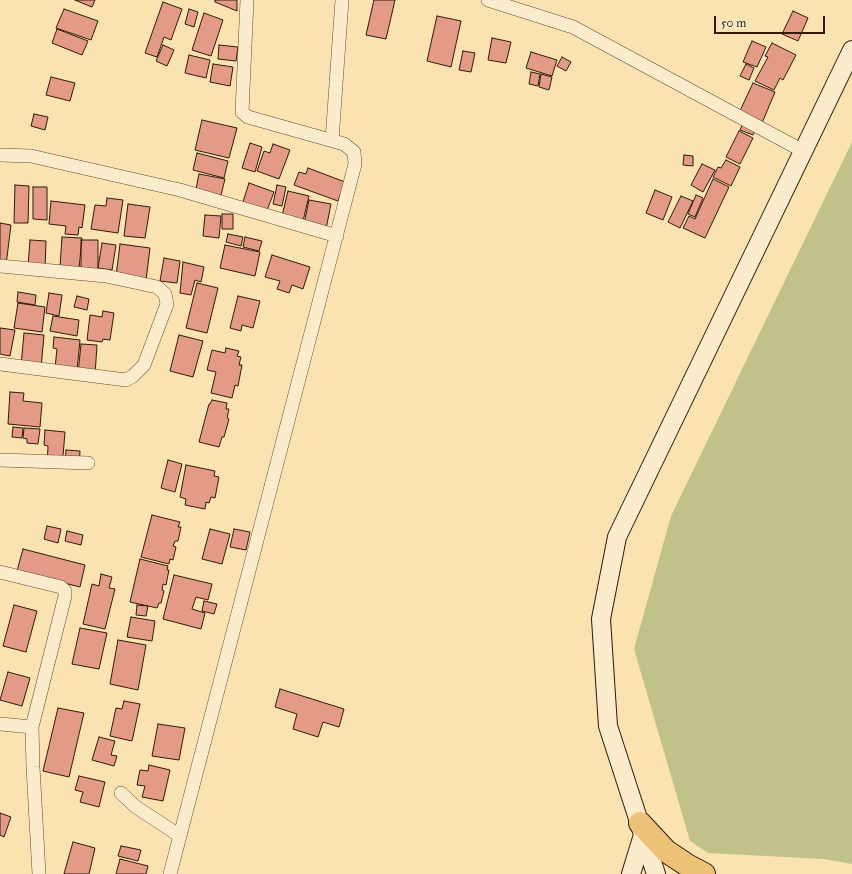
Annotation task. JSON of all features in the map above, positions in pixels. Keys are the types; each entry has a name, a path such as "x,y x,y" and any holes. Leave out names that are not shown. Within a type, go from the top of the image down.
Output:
{"highway":[{"path":"641,829 686,866 704,874"}],"street":[{"path":"170,874 355,164 354,152 344,144 248,117 242,112 247,0"},
{"path":"332,140 342,0"},
{"path":"488,0 573,27 803,151"},
{"path":"656,874 608,726 602,620 617,537 852,50"},
{"path":"0,155 31,156 180,190 337,236"},
{"path":"0,266 106,276 157,287 165,294 167,304 144,365 133,376 126,380 0,364"},
{"path":"0,460 88,463"},
{"path":"0,572 61,587 65,591 32,726 39,874"},
{"path":"0,724 32,726"},
{"path":"121,793 136,807 180,836"},
{"path":"631,874 641,829"}],"green space":[{"path":"852,142 852,864 824,859 708,853 690,841 634,649 671,516"}],"building":[{"path":"75,0 95,0 92,7"},
{"path":"215,0 237,0 237,11 215,2"},
{"path":"374,0 395,0 386,39 366,35"},
{"path":"163,2 182,9 171,40 164,37 157,57 145,53"},
{"path":"64,9 98,21 91,40 56,28"},
{"path":"189,9 198,12 194,27 185,24"},
{"path":"793,11 808,18 798,41 782,34"},
{"path":"204,13 223,20 211,56 192,50"},
{"path":"437,16 461,21 451,67 427,61"},
{"path":"57,29 88,41 82,55 52,43"},
{"path":"492,38 511,42 506,63 488,60"},
{"path":"752,41 766,47 757,67 743,62"},
{"path":"772,43 796,55 783,80 780,78 774,90 755,81 768,57 765,56"},
{"path":"163,45 174,50 167,66 156,61"},
{"path":"219,45 238,47 236,61 218,59"},
{"path":"463,51 475,53 471,72 459,70"},
{"path":"531,52 557,60 552,76 526,68"},
{"path":"189,55 210,60 206,78 185,73"},
{"path":"562,57 571,62 566,71 557,66"},
{"path":"213,64 233,67 230,86 210,82"},
{"path":"746,64 754,68 749,80 740,76"},
{"path":"531,72 540,74 538,86 529,84"},
{"path":"541,74 552,77 549,90 539,87"},
{"path":"51,77 75,83 70,101 46,95"},
{"path":"753,83 775,92 762,123 739,113"},
{"path":"34,114 48,117 45,130 31,126"},
{"path":"745,119 758,125 753,135 740,130"},
{"path":"202,120 237,128 229,158 195,150"},
{"path":"739,131 753,138 740,164 726,157"},
{"path":"250,143 262,147 255,172 242,168"},
{"path":"273,144 290,150 279,179 257,171 264,151 270,153"},
{"path":"197,153 228,161 224,178 193,170"},
{"path":"684,155 693,156 693,166 683,165"},
{"path":"726,160 740,167 731,186 713,177 718,167 721,168"},
{"path":"702,164 715,170 703,192 691,185"},
{"path":"308,168 345,182 338,201 294,185 299,172 306,174"},
{"path":"199,174 225,179 220,199 195,194"},
{"path":"713,179 729,187 705,238 683,228 689,216 695,219"},
{"path":"249,183 274,192 266,213 242,205"},
{"path":"15,185 29,186 28,223 14,223"},
{"path":"277,185 286,187 282,206 273,204"},
{"path":"33,187 47,187 47,220 33,219"},
{"path":"655,190 672,197 663,220 646,213"},
{"path":"288,191 309,196 303,221 282,216"},
{"path":"696,195 703,198 695,217 688,214"},
{"path":"681,196 693,201 680,228 668,222"},
{"path":"107,198 123,200 118,233 91,229 95,205 106,206"},
{"path":"309,200 331,204 326,229 304,224"},
{"path":"51,201 85,205 82,228 79,227 78,235 65,234 66,226 49,224"},
{"path":"128,204 150,207 145,238 124,236"},
{"path":"222,214 233,214 233,229 222,229"},
{"path":"205,215 221,216 219,238 203,236"},
{"path":"0,223 11,225 6,265 0,264"},
{"path":"228,234 243,237 241,246 226,242"},
{"path":"62,237 82,238 79,269 60,267"},
{"path":"245,237 262,241 259,251 243,247"},
{"path":"30,240 46,241 45,268 28,267"},
{"path":"81,240 98,240 98,272 81,271"},
{"path":"102,243 116,245 112,270 98,268"},
{"path":"120,244 150,248 146,280 116,276"},
{"path":"225,245 260,252 255,276 220,268"},
{"path":"272,255 310,267 303,289 292,285 289,293 277,289 280,281 265,277"},
{"path":"164,258 180,261 177,283 160,281"},
{"path":"183,262 204,267 201,282 195,280 191,295 180,293"},
{"path":"197,283 218,288 207,333 186,328"},
{"path":"18,292 36,295 35,305 17,302"},
{"path":"49,293 62,295 59,316 46,313"},
{"path":"77,296 89,299 87,310 74,307"},
{"path":"238,296 260,301 253,328 242,325 241,331 230,328"},
{"path":"18,303 45,307 42,332 14,328"},
{"path":"103,311 114,313 110,340 103,339 102,342 87,340 90,315 102,317"},
{"path":"53,316 79,320 77,336 50,331"},
{"path":"0,328 15,330 10,356 0,354"},
{"path":"24,333 44,335 41,368 21,366"},
{"path":"179,335 203,341 193,377 170,371"},
{"path":"54,337 80,340 77,370 55,368 57,349 53,348"},
{"path":"81,344 97,345 95,375 78,374"},
{"path":"226,348 239,351 237,356 241,357 239,365 242,365 238,386 235,385 232,398 211,393 216,372 207,370 212,350 225,353"},
{"path":"10,392 24,393 23,401 42,403 40,427 8,424"},
{"path":"212,400 227,403 226,409 229,409 227,418 229,419 224,437 222,437 219,447 199,442 209,404"},
{"path":"13,427 23,428 22,438 12,437"},
{"path":"24,428 40,429 38,444 27,443 27,439 23,438"},
{"path":"45,430 65,432 62,468 47,467 48,446 44,445"},
{"path":"66,450 80,451 79,466 65,465"},
{"path":"168,460 182,464 175,492 161,488"},
{"path":"186,465 215,471 214,476 219,477 215,498 211,497 209,503 206,502 205,509 185,505 186,499 180,497"},
{"path":"152,515 180,522 178,527 181,527 178,541 175,541 173,546 176,547 173,560 170,559 169,564 141,557"},
{"path":"47,526 61,529 58,543 44,539"},
{"path":"210,529 230,534 222,564 202,559"},
{"path":"234,529 250,532 246,550 230,547"},
{"path":"67,531 83,535 81,545 65,541"},
{"path":"23,549 85,565 80,587 17,571"},
{"path":"140,559 168,566 167,570 169,570 166,585 163,584 162,590 164,591 161,603 159,603 157,608 130,602"},
{"path":"101,574 112,577 109,588 115,589 105,629 83,624 92,584 99,586"},
{"path":"174,575 212,584 208,600 196,597 192,609 205,613 201,629 163,619"},
{"path":"204,601 217,604 214,614 202,611"},
{"path":"14,605 37,611 26,652 3,646"},
{"path":"137,605 148,606 146,616 136,615"},
{"path":"131,617 155,621 152,641 127,637"},
{"path":"80,628 107,633 99,669 72,664"},
{"path":"118,640 146,645 138,690 110,684"},
{"path":"8,672 30,678 22,706 0,700"},
{"path":"280,689 344,709 339,727 323,722 318,737 293,729 297,714 275,707"},
{"path":"124,701 140,704 132,741 110,736 116,708 122,709"},
{"path":"58,708 84,713 69,777 43,771"},
{"path":"158,724 185,728 179,760 152,756"},
{"path":"99,737 115,741 111,755 117,756 114,766 92,760"},
{"path":"149,765 170,770 163,801 142,797 145,786 137,785 140,770 148,771"},
{"path":"79,776 105,782 99,807 80,802 83,792 75,790"},
{"path":"0,813 11,817 4,837 0,835"},
{"path":"73,842 95,848 89,874 64,874"},
{"path":"121,846 141,850 138,861 118,856"},
{"path":"120,859 148,866 146,874 116,874"}]}
